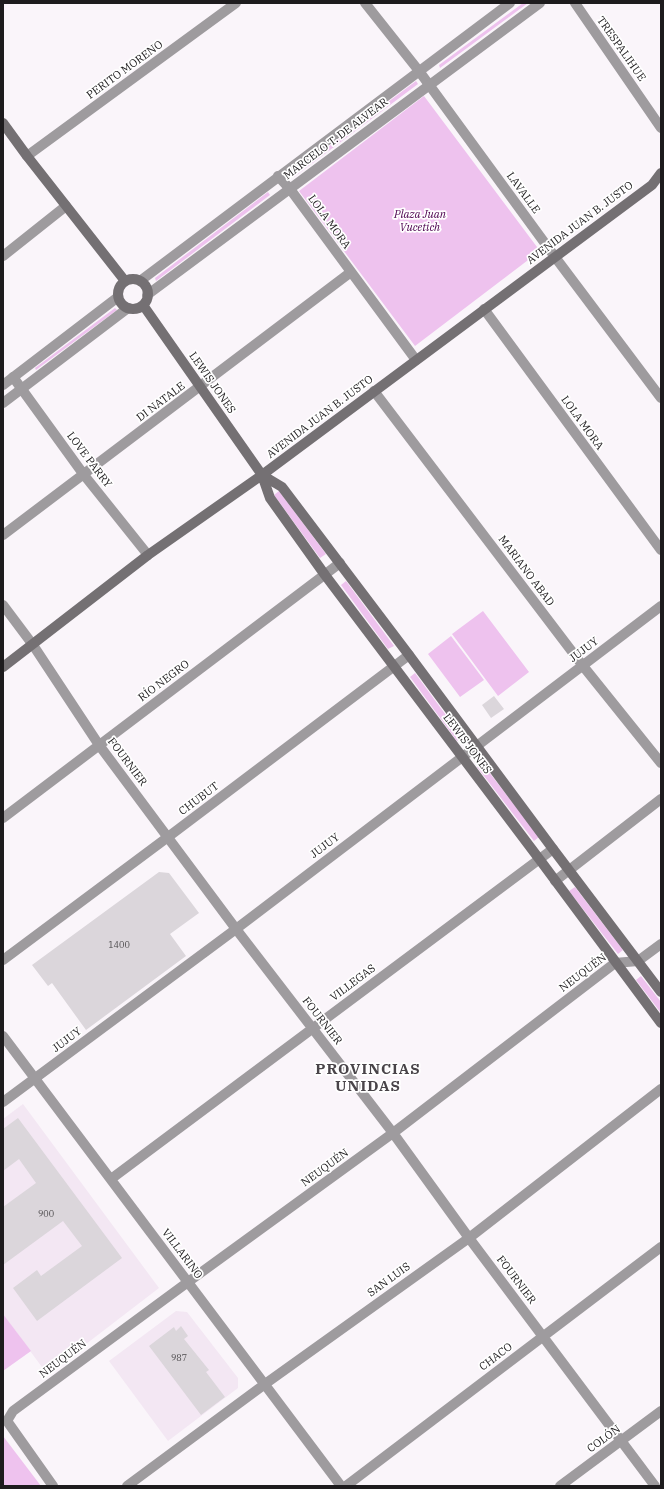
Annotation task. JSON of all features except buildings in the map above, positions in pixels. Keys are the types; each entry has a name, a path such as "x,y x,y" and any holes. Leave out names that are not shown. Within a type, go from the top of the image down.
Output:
{"main road":[{"path":"3,123 125,281"},
{"name":"AVENIDA JUAN B. JUSTO","path":"3,667 148,555 262,475 484,309 656,184 661,173"},
{"path":"132,279 140,281 145,285 147,299 142,305 136,308 128,308 122,305 118,297 120,286 125,281 132,279"},
{"name":"LEWIS JONES","path":"142,305 262,475 270,498 325,575 661,1023"},
{"name":"LEWIS JONES","path":"262,475 282,487 409,655 552,850 661,992"}],"street":[{"name":"PERITO MORENO","path":"27,156 236,3"},
{"name":"LAVALLE","path":"366,3 419,71 555,257 661,398"},
{"name":"MARCELO T. DE ALVEAR","path":"140,281 510,3"},
{"name":"MARCELO T. DE ALVEAR","path":"147,295 540,3"},
{"name":"TRESPALIHUE","path":"575,3 661,128"},
{"name":"LOLA MORA","path":"278,176 290,189 416,360"},
{"path":"3,256 66,206"},
{"name":"DI NATALE","path":"3,535 351,272"},
{"path":"3,385 118,297"},
{"path":"3,403 128,308"},
{"name":"LOLA MORA","path":"484,309 661,550"},
{"name":"LOVE PARRY","path":"14,377 84,474 148,555"},
{"name":"MARIANO ABAD","path":"374,391 583,666 661,763"},
{"name":"RÍO NEGRO","path":"3,818 340,563"},
{"name":"FOURNIER","path":"3,605 33,645 99,745 236,929 394,1133 469,1238 655,1486"},
{"name":"JUJUY","path":"3,1102 236,929 661,606"},
{"name":"CHUBUT","path":"3,960 409,655"},
{"path":"555,880 661,799"},
{"name":"VILLEGAS","path":"111,1179 552,850"},
{"path":"638,961 661,944"},
{"name":"NEUQUÉN","path":"53,1486 7,1421 13,1411 394,1133 615,963 638,961"},
{"name":"VILLARINO","path":"3,1036 341,1486"},
{"name":"SAN LUIS","path":"127,1486 264,1384 469,1238 661,1089"},
{"name":"CHACO","path":"346,1486 543,1335 661,1247"},
{"name":"COLÓN","path":"560,1486 622,1442 661,1411"}],"shaded area":[{"path":"23,1104 159,1288 47,1374 3,1314 3,1119"},
{"path":"176,1311 187,1312 238,1378 238,1388 168,1441 109,1361"}],"green space":[{"path":"523,3 528,3 440,68 439,65"},
{"path":"416,81 418,84 294,177 292,174"},
{"name":"Plaza Juan Vucetich","path":"424,96 540,251 415,346 299,191"},
{"path":"268,192 270,195 156,281 155,278"},
{"path":"115,308 117,310 36,370 35,368"},
{"path":"279,491 326,554 320,558 274,495"},
{"path":"346,581 394,646 388,649 341,585"},
{"path":"483,611 529,672 498,696 452,634"},
{"path":"451,636 484,680 460,697 428,654"},
{"path":"415,673 462,737 457,741 410,677"},
{"path":"482,763 539,837 534,841 477,767"},
{"path":"575,887 623,950 618,954 569,891"},
{"path":"641,976 661,1002 661,1013 636,980"},
{"path":"3,1314 31,1351 3,1371"},
{"path":"3,1436 41,1486 3,1486"}],"district":[{"name":"PROVINCIAS UNIDAS","path":"368,1078"}]}
